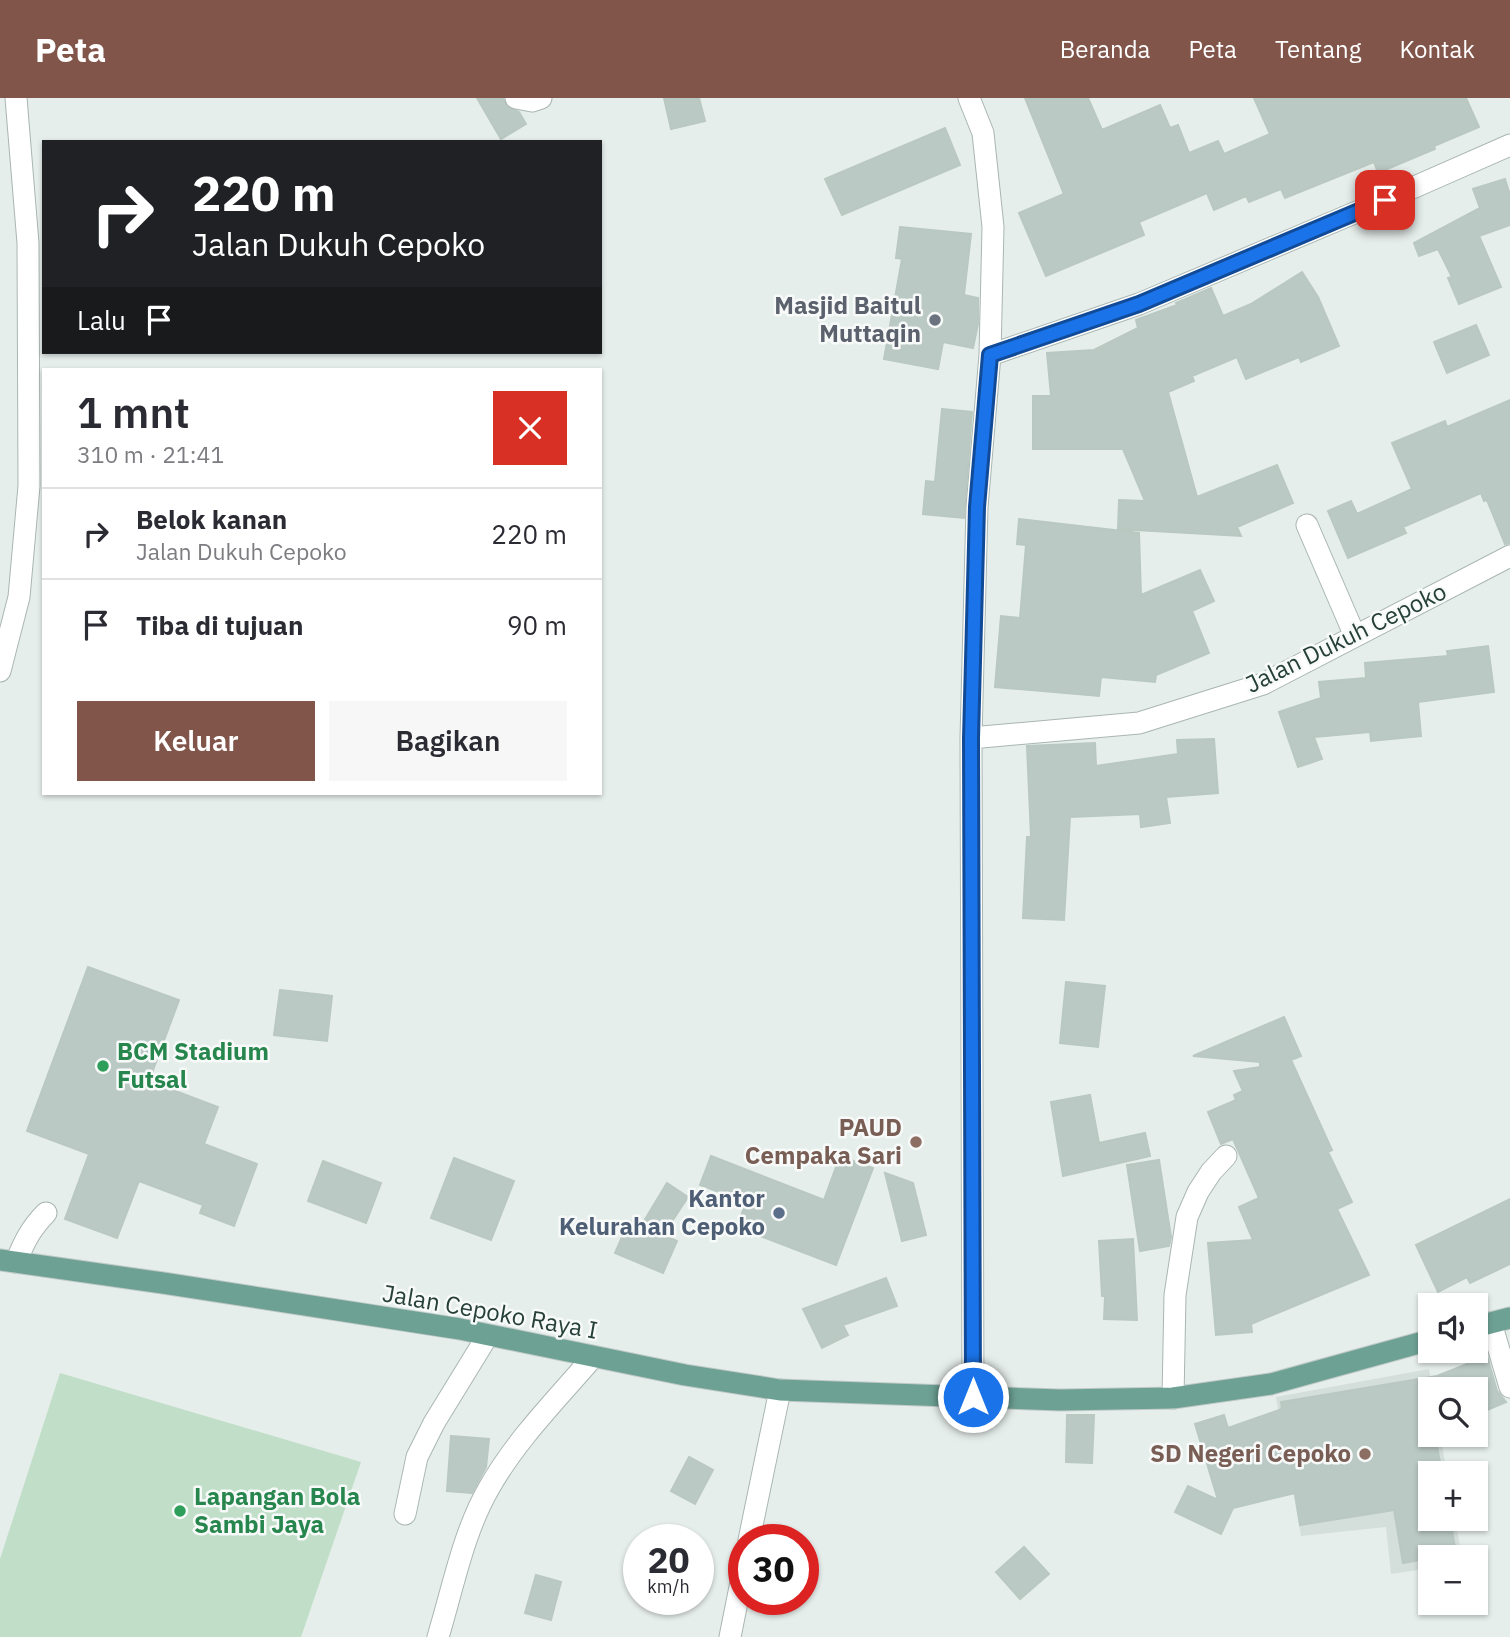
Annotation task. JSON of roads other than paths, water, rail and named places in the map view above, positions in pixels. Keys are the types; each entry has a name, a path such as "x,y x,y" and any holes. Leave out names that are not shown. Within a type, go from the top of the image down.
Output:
{"main road":[{"name":"Jalan Cepoko Raya I","path":"8,1261 488,1335 685,1375 780,1390 1060,1400 1173,1398 1271,1384 1418,1343"}],"street":[{"path":"0,671 19,597 29,486 29,243 16,98"},
{"path":"516,98 532,101 541,98"},
{"path":"969,98 983,133 993,227 990,355 977,507 971,738 973,1397"},
{"path":"990,355 1139,304 1510,145"},
{"path":"1307,524 1355,636"},
{"name":"Jalan Dukuh Cepoko","path":"971,738 1139,723 1263,684 1510,556"},
{"path":"1173,1398 1175,1295 1187,1217 1198,1192 1226,1156"},
{"path":"8,1261 34,1225 47,1213"},
{"path":"1492,1323 1510,1387"},
{"path":"405,1514 417,1457 434,1423 488,1335"},
{"path":"438,1637 470,1530 488,1490 509,1457 593,1357"},
{"path":"752,1524 780,1390"},
{"path":"730,1637 734,1615"}],"place":[{"name":"Masjid Baitul Muttaqin","path":"935,320"},
{"name":"BCM Stadium Futsal","path":"103,1066"},
{"name":"PAUD Cempaka Sari","path":"916,1142"},
{"name":"Kantor Kelurahan Cepoko","path":"779,1213"},
{"name":"SD Negeri Cepoko","path":"1365,1454"},
{"name":"Lapangan Bola Sambi Jaya","path":"180,1511"}]}
